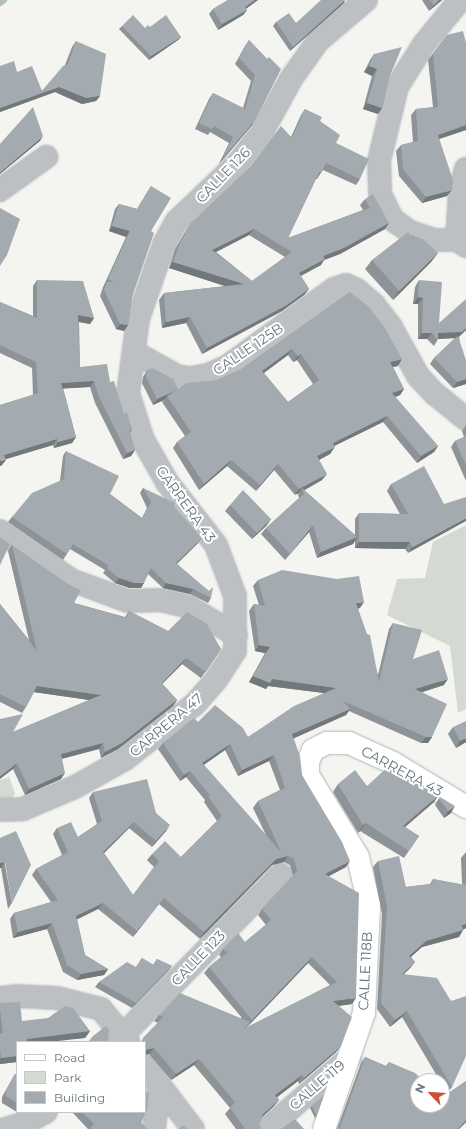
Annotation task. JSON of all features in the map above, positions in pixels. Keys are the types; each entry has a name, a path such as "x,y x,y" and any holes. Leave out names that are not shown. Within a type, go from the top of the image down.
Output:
{"street":[{"name":"CALLE 126","path":"134,352 138,318 148,285 164,244 177,221 238,163 274,113 291,79 318,41 366,0"},
{"path":"460,0 424,44 397,87 379,161 380,194 392,219 410,232 434,240 462,243 460,191 466,169"},
{"path":"0,190 46,157"},
{"name":"CALLE 125B","path":"134,352 177,376 190,378 208,376 228,366 334,289 346,285 357,290 374,305 391,327 418,376 435,394 466,419"},
{"name":"CARRERA 43","path":"134,352 128,394 143,440 166,482 216,545 235,596 236,635"},
{"path":"0,531 71,580 128,601 160,600 187,606 236,635"},
{"name":"CARRERA 47","path":"0,810 23,809 75,787 126,759 158,736 195,704 216,680 235,651 236,635"},
{"name":"CARRERA 43","path":"313,750 327,743 349,743 393,764 466,807"},
{"name":"CALLE 118B","path":"313,750 308,762 308,775 358,856 369,905 365,1005 350,1057 324,1129"},
{"name":"CALLE 123","path":"122,1039 281,874"},
{"path":"0,998 16,996 57,998 101,1009 122,1039"},
{"name":"CALLE 119","path":"267,1129 350,1057"},
{"path":"146,1067 193,1129"},
{"path":"154,1129 159,1086"},
{"path":"5,1129 23,1124 44,1113"}],"green space":[{"path":"466,525 466,709 458,713 450,646 387,615 397,579 425,578 433,542"},
{"path":"9,777 15,793 11,800 0,804 0,780"}],"building":[{"path":"228,0 255,0 245,7 247,10 222,24 213,9"},
{"path":"321,0 345,0 293,47 276,22 289,13 296,23"},
{"path":"430,0 439,0 434,5"},
{"path":"133,15 145,28 148,25 150,27 166,15 181,37 151,56 122,26"},
{"path":"463,31 466,43 466,125 438,135 453,180 452,190 426,197 403,169 401,145 418,141 416,109 438,107 433,54 447,35"},
{"path":"249,40 267,59 269,57 281,69 256,119 223,158 233,137 214,126 212,129 199,123 213,93 245,109 255,75 239,58"},
{"path":"76,41 106,54 100,96 86,98 59,87 0,108 0,66 14,61 17,72 32,66 42,91 63,66 68,64"},
{"path":"402,47 389,78 382,108 367,103 377,69 369,66 374,54"},
{"path":"33,107 43,136 0,172 0,144"},
{"path":"305,109 322,117 320,121 340,135 336,143 369,159 360,179 326,163 321,173 319,172 288,238 370,208 365,199 373,194 389,223 344,248 323,256 325,259 299,273 309,289 287,305 207,348 190,317 166,322 164,293 244,284 173,262 180,243 191,223 251,166 281,126 292,138","holes":["254,229 292,252 252,281 212,250"]},
{"path":"151,186 171,198 151,231 154,233 132,297 128,325 120,324 104,290 107,282 113,282 108,279 130,231 112,226 119,204 137,209"},
{"path":"0,208 20,219 7,255 0,266"},
{"path":"408,232 412,237 412,235 423,239 438,253 399,291 372,260"},
{"path":"37,280 83,281 94,318 78,315 80,367 107,364 110,382 114,381 124,414 127,412 132,429 129,431 135,450 127,453 99,397 94,381 61,383 76,437 58,442 57,439 4,455 6,460 0,461 0,405 38,393 36,362 0,345 0,302 37,318"},
{"path":"419,280 442,282 439,323 466,299 466,328 462,332 438,333 438,340 432,333 422,333 423,298 418,297"},
{"path":"350,292 369,307 385,328 402,359 390,362 404,389 392,393 438,446 421,456 387,416 333,443 335,447 317,456 327,474 299,489 278,464 260,485 231,460 204,484 177,442 191,432 167,396 177,390 157,399 146,377 147,370 152,368 173,379 178,389 187,383 217,380 240,370","holes":["292,349 298,356 301,354 319,380 288,402 262,371"]},
{"path":"458,336 466,360 466,379 457,382 434,358"},
{"path":"466,436 466,465 455,441"},
{"path":"66,451 119,476 110,494 142,519 151,502 143,488 175,503 174,507 202,538 176,563 209,591 213,587 211,598 193,589 166,583 151,568 144,583 134,583 119,578 107,568 108,565 73,544 67,554 12,517 32,493 64,479"},
{"path":"424,466 444,504 466,497 466,518 412,547 410,542 359,542 359,513 408,514 391,484"},
{"path":"302,488 357,537 321,552 313,525 290,554 266,528 304,494"},
{"path":"243,490 271,519 257,533 230,505"},
{"path":"0,537 10,544 0,565"},
{"path":"12,545 68,584 81,590 74,603 126,618 129,611 168,631 187,612 207,624 221,649 206,672 186,658 162,683 177,700 122,743 105,752 103,743 61,754 65,773 29,789 17,763 0,776 0,719 23,714 13,732 101,695 37,686 26,707 0,694 0,604 37,651"},
{"path":"282,570 337,579 359,576 364,602 356,603 367,634 370,635 379,682 393,623 422,630 413,659 439,650 448,679 415,689 447,704 432,737 426,737 343,701 350,709 292,734 300,756 302,775 342,842 350,861 325,874 359,893 356,998 333,1001 352,1017 341,1046 304,1078 302,1075 275,1095 279,1100 263,1114 259,1125 261,1129 245,1129 230,1108 235,1102 199,1059 176,1074 154,1048 146,1050 146,1041 142,1041 144,1037 163,1017 159,1015 180,993 250,1022 243,1029 337,982 312,957 252,1020 209,967 227,953 223,949 238,933 245,942 271,920 262,909 297,871 294,859 288,856 276,859 204,932 164,898 137,931 103,903 76,916 85,955 108,969 81,974 67,965 52,923 18,932 14,913 58,900 36,869 68,852 57,828 71,822 78,837 102,821 93,792 147,779 156,813 170,825 156,841 134,822 103,852 133,895 159,861 152,854 165,841 181,857 222,816 208,796 210,795 190,771 184,775 163,743 194,718 198,722 215,705 243,728 248,737 294,706 336,688 272,679 270,683 253,676 270,647 259,645 254,604 265,606 258,580","holes":["230,744 242,770 274,755 285,788 258,801 281,852 202,763"]},
{"path":"466,721 466,738 460,741 453,727"},
{"path":"390,765 439,795 403,826 419,836 409,851 366,823 363,825 338,784 355,770 367,786"},
{"path":"440,797 455,806 448,811 439,798"},
{"path":"16,831 31,865 12,903 5,862 0,863 0,838"},
{"path":"399,856 406,887 432,884 433,879 466,885 466,924 462,925 463,930 426,941 409,956 415,962 402,974 437,978 451,1001 466,996 466,1056 452,1087 450,1084 450,1073 444,1073 407,1011 395,1020 381,1003 387,907 378,861"},
{"path":"142,958 154,965 157,959 172,966 136,1003 99,982 127,962 136,967"},
{"path":"20,1002 22,1021 48,1018 65,1006 73,1008 90,1031 27,1039 27,1041 16,1041 16,1056 1,1058 0,1034 3,1033 0,1003"},
{"path":"106,1026 109,1030 108,1039 109,1041 89,1041"},
{"path":"365,1057 387,1067 389,1062 415,1073 410,1073 410,1113 450,1113 450,1092 466,1081 466,1120 458,1129 337,1129 340,1127"},
{"path":"16,1074 16,1102 6,1096 6,1090"},
{"path":"146,1092 149,1093 146,1112"},
{"path":"324,1095 317,1115 312,1105"},
{"path":"83,1113 146,1113 141,1123 147,1129 90,1129 94,1124"},
{"path":"295,1119 304,1129 281,1129"},
{"path":"183,1125 188,1129 179,1129"}],"waterway":[{"path":"0,3 4,0"}]}
